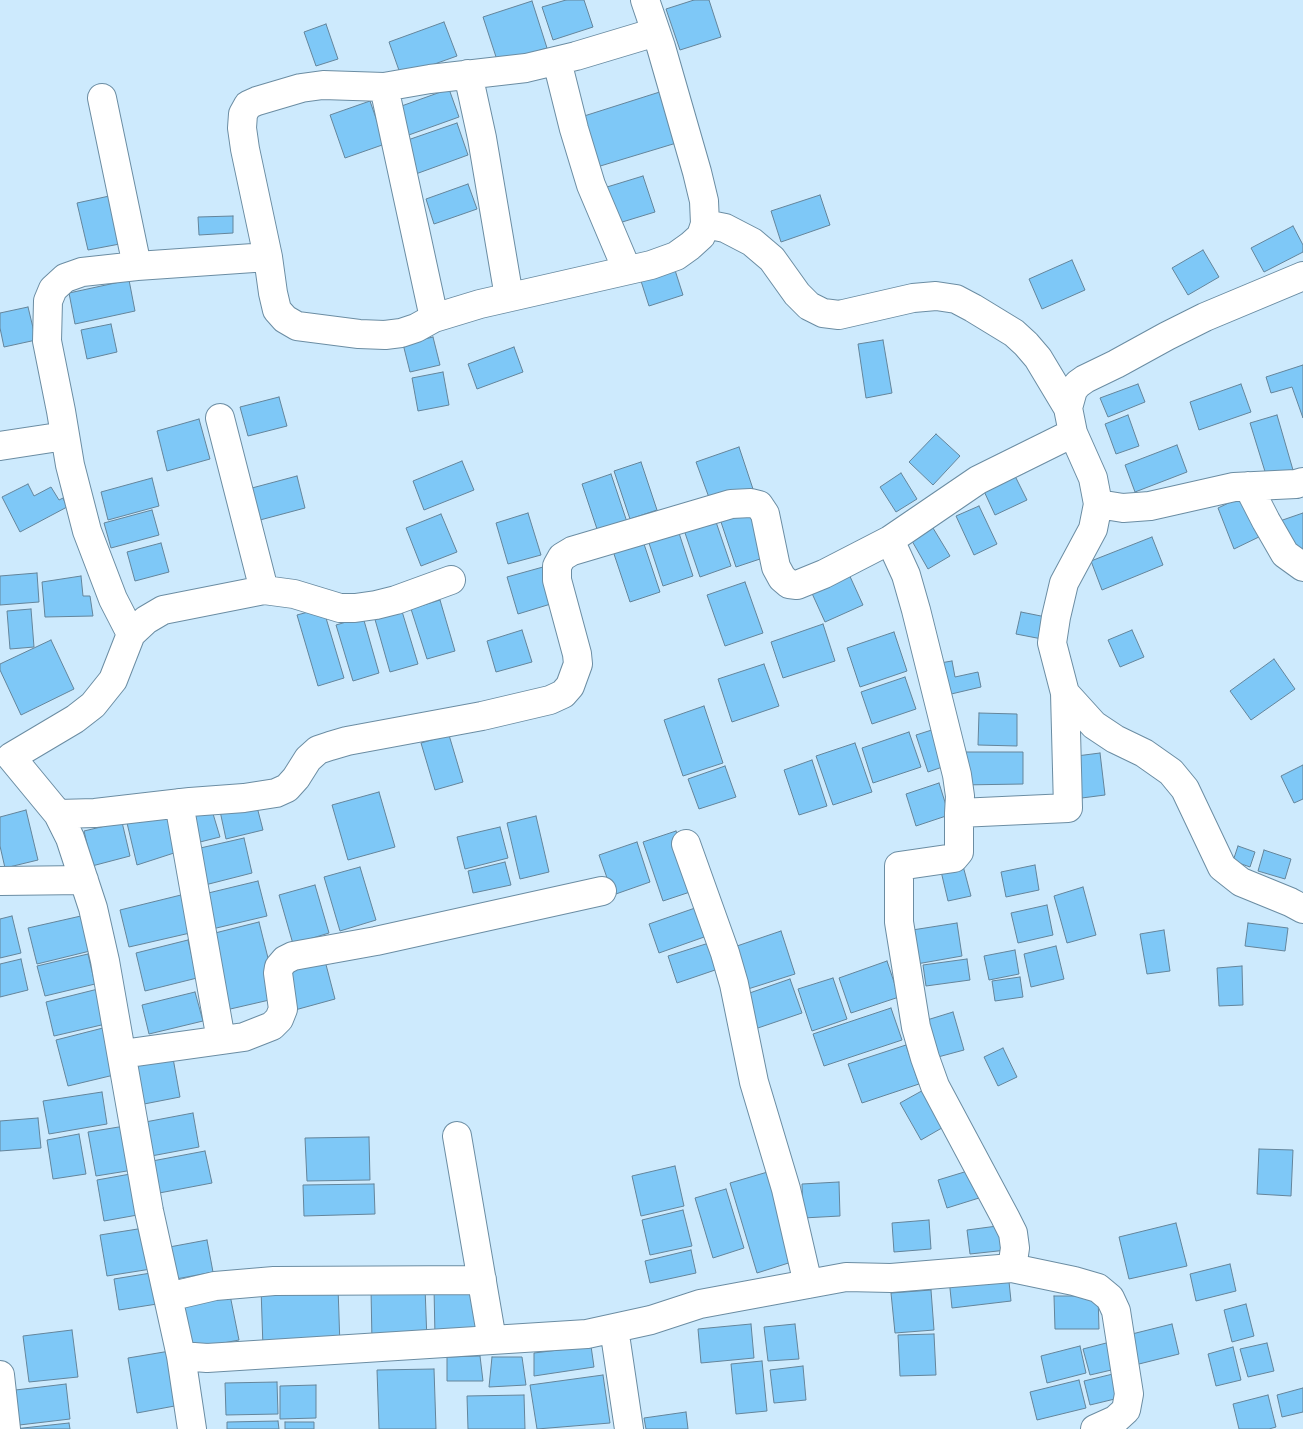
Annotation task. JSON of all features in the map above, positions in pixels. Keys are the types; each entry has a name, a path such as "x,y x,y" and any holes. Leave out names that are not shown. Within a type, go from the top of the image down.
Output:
{"street":[{"path":"645,0 656,32 698,172 704,202 705,224 702,236 676,256 651,265 509,297 434,318 402,333 385,335 297,326 285,319 277,310 243,135 243,114 248,105 302,88 323,85 384,87 468,74 509,71 557,61 656,32"},
{"path":"557,61 574,129 591,185 628,270"},
{"path":"468,74 482,138 509,297"},
{"path":"384,87 434,318"},
{"path":"102,98 137,266"},
{"path":"705,224 725,228 752,242 772,259 797,294 809,306 823,313 839,315 913,298 936,296 956,299 973,308 1014,333 1026,344 1038,358 1070,420 1093,478 1098,504 1093,529 1064,583 1052,644 1065,693 1068,808 959,813"},
{"path":"131,634 113,599 87,531 70,465 47,341 48,301 50,295 53,289 65,278 82,272 137,266 268,257"},
{"path":"1070,420 1073,390 1084,379 1205,318 1303,276"},
{"path":"220,418 264,590"},
{"path":"58,814 95,813 276,793 287,788 296,778 308,758 318,750 346,741 482,716 550,700 563,694 570,686 578,664 557,580 557,566 562,557 572,551 731,504 751,503 759,505 765,514 776,567 782,578 788,584 797,585 824,574 890,540 1070,420"},
{"path":"0,446 66,436"},
{"path":"1098,504 1122,508 1150,506 1234,486 1296,484 1303,482"},
{"path":"1248,486 1266,522 1286,554 1303,567"},
{"path":"890,540 906,574 916,610 957,775 960,796 959,852 954,858 899,866 899,922 916,1027 935,1086 1013,1233 1015,1248 1012,1268"},
{"path":"192,1429 181,1356 149,1210 105,961 93,908 70,838 58,814 6,756 75,719 93,705 113,680 131,634 146,620 163,610 264,590 294,594 340,608 355,608 396,600 451,580"},
{"path":"1065,693 1094,725 1115,739 1144,753 1170,772 1185,789 1222,867 1241,882 1303,909"},
{"path":"179,804 221,1040"},
{"path":"686,844 725,953 734,984 754,1082 786,1189 808,1284"},
{"path":"0,881 84,880"},
{"path":"122,1054 244,1037 272,1026 279,1019 283,1009 278,973 279,967 285,960 293,956 376,941 602,891"},
{"path":"458,1136 492,1340"},
{"path":"181,1356 207,1358 587,1334 651,1320 700,1304 846,1277 891,1278 1012,1268 1098,1288 1110,1298 1116,1311 1129,1394 1126,1410 1116,1420 1095,1429"},
{"path":"168,1297 215,1286 274,1281 482,1280"},
{"path":"614,1328 629,1429"},
{"path":"0,1375 6,1429"}],"building":[{"path":"566,0 584,0 593,27 553,40 542,7"},
{"path":"694,0 709,0 721,37 680,50 666,9"},
{"path":"532,1 547,48 498,63 483,17"},
{"path":"444,22 457,56 401,76 389,42"},
{"path":"326,24 338,59 316,66 304,32"},
{"path":"449,89 459,117 406,136 396,108"},
{"path":"666,90 683,141 597,167 581,117"},
{"path":"370,101 385,144 345,158 330,115"},
{"path":"457,123 468,155 413,175 402,142"},
{"path":"643,176 655,212 619,223 607,187"},
{"path":"468,184 477,209 434,224 426,199"},
{"path":"114,195 125,243 88,250 77,203"},
{"path":"820,195 830,225 781,242 771,211"},
{"path":"233,216 233,233 199,235 198,217"},
{"path":"1293,226 1303,245 1303,252 1264,272 1251,248"},
{"path":"1203,250 1219,277 1188,295 1172,268"},
{"path":"1072,260 1085,290 1042,309 1029,279"},
{"path":"674,267 683,295 649,306 640,278"},
{"path":"129,280 135,311 75,324 69,293"},
{"path":"28,307 36,340 4,347 0,328 0,313"},
{"path":"111,324 117,352 87,359 81,330"},
{"path":"433,337 440,365 410,372 403,344"},
{"path":"883,340 892,393 866,398 858,344"},
{"path":"514,347 523,372 477,389 468,364"},
{"path":"1303,365 1303,418 1292,387 1271,393 1266,377"},
{"path":"443,372 449,405 418,411 412,378"},
{"path":"1138,384 1145,402 1108,417 1100,398"},
{"path":"1241,384 1251,412 1199,430 1190,402"},
{"path":"279,397 287,426 248,436 240,407"},
{"path":"1128,415 1139,446 1116,454 1105,424"},
{"path":"1277,415 1293,470 1267,478 1250,423"},
{"path":"199,419 210,459 167,471 157,431"},
{"path":"936,434 960,456 933,485 909,462"},
{"path":"1177,445 1187,472 1135,492 1125,465"},
{"path":"739,447 753,489 711,503 696,462"},
{"path":"462,461 474,490 424,510 413,481"},
{"path":"641,462 657,510 630,519 614,471"},
{"path":"901,473 917,499 896,512 880,487"},
{"path":"611,474 628,525 599,535 582,484"},
{"path":"1014,474 1027,500 995,515 983,489"},
{"path":"297,476 305,508 260,520 252,488"},
{"path":"152,478 159,506 108,520 101,492"},
{"path":"28,484 34,496 51,487 59,500 63,498 67,507 20,532 2,497"},
{"path":"1235,500 1249,505 1263,535 1234,549 1218,508"},
{"path":"749,506 766,557 736,567 719,516"},
{"path":"979,506 997,544 974,555 956,516"},
{"path":"152,510 159,535 111,548 104,523"},
{"path":"528,513 541,555 508,564 496,523"},
{"path":"1303,513 1303,553 1274,523"},
{"path":"441,514 457,552 421,566 406,528"},
{"path":"714,516 731,566 700,577 683,527"},
{"path":"933,528 950,556 928,569 912,541"},
{"path":"678,530 693,576 663,586 648,540"},
{"path":"641,535 660,592 630,602 611,545"},
{"path":"1152,537 1163,565 1102,590 1091,561"},
{"path":"161,543 169,572 135,581 127,552"},
{"path":"543,567 554,603 518,614 507,577"},
{"path":"848,572 863,605 825,622 810,589"},
{"path":"37,573 39,602 0,605 0,576"},
{"path":"81,576 83,596 90,596 93,616 45,617 42,582"},
{"path":"745,582 763,633 725,646 707,595"},
{"path":"440,600 455,651 427,659 411,609"},
{"path":"323,608 344,678 318,686 297,615"},
{"path":"401,608 418,664 390,672 374,616"},
{"path":"31,609 34,647 10,649 7,611"},
{"path":"1021,612 1046,617 1042,639 1016,634"},
{"path":"363,617 379,673 353,681 336,625"},
{"path":"823,624 835,661 783,678 771,642"},
{"path":"522,630 532,662 496,672 487,641"},
{"path":"1132,630 1144,657 1120,667 1108,640"},
{"path":"894,632 907,671 860,687 847,648"},
{"path":"51,640 74,689 21,715 0,670 0,664"},
{"path":"1274,659 1295,689 1251,720 1230,691"},
{"path":"952,661 955,677 978,672 981,687 947,695 940,663"},
{"path":"764,664 779,706 732,722 718,679"},
{"path":"905,677 916,709 872,724 861,692"},
{"path":"704,706 723,763 683,776 664,720"},
{"path":"979,713 1017,714 1017,746 978,745"},
{"path":"938,728 951,764 928,772 916,735"},
{"path":"909,732 921,767 873,783 862,748"},
{"path":"449,735 463,782 435,790 421,743"},
{"path":"855,743 872,792 833,805 816,756"},
{"path":"960,752 1023,752 1023,784 961,785"},
{"path":"1100,753 1105,795 1074,799 1069,757"},
{"path":"812,760 827,806 799,815 784,770"},
{"path":"1303,765 1303,799 1294,803 1281,776"},
{"path":"725,766 736,797 699,809 688,779"},
{"path":"939,783 949,815 916,826 906,794"},
{"path":"379,792 395,847 348,860 332,805"},
{"path":"256,803 263,830 226,839 220,811"},
{"path":"211,807 220,837 192,844 186,811"},
{"path":"26,810 38,860 5,868 0,846 0,817"},
{"path":"167,814 174,853 137,865 127,823"},
{"path":"536,816 549,872 520,879 507,823"},
{"path":"122,822 130,856 92,866 84,831"},
{"path":"500,827 508,858 465,869 457,837"},
{"path":"676,831 696,890 663,901 643,842"},
{"path":"244,838 252,873 205,885 196,849"},
{"path":"637,842 650,882 613,895 599,855"},
{"path":"1238,846 1255,852 1250,867 1233,861"},
{"path":"1264,850 1291,859 1285,879 1258,871"},
{"path":"505,862 511,885 473,893 468,871"},
{"path":"962,862 971,896 948,901 940,867"},
{"path":"1035,865 1039,890 1006,897 1001,872"},
{"path":"360,867 376,920 340,931 324,877"},
{"path":"258,881 267,916 208,930 200,895"},
{"path":"315,885 329,933 293,944 279,895"},
{"path":"1083,887 1096,935 1067,943 1054,896"},
{"path":"181,895 190,933 129,947 120,910"},
{"path":"1047,905 1053,935 1018,943 1011,913"},
{"path":"698,907 707,936 659,953 649,924"},
{"path":"12,916 21,953 0,958 0,919"},
{"path":"81,916 90,951 37,964 28,928"},
{"path":"259,922 278,998 226,1010 207,935"},
{"path":"957,923 962,956 911,965 906,931"},
{"path":"1248,923 1288,928 1285,951 1245,946"},
{"path":"1164,930 1170,971 1147,974 1140,934"},
{"path":"781,931 795,974 748,989 734,947"},
{"path":"188,940 197,978 145,991 136,953"},
{"path":"712,942 721,968 677,983 668,956"},
{"path":"1056,946 1064,979 1031,987 1024,954"},
{"path":"1015,950 1019,974 989,980 984,956"},
{"path":"88,954 95,984 45,996 37,966"},
{"path":"324,957 335,999 295,1010 283,969"},
{"path":"21,959 28,990 0,997 0,964"},
{"path":"967,959 970,980 926,986 923,965"},
{"path":"887,961 899,997 851,1013 839,978"},
{"path":"1242,966 1243,1005 1219,1006 1217,968"},
{"path":"1020,977 1023,997 995,1001 992,981"},
{"path":"833,978 847,1019 812,1031 798,989"},
{"path":"790,979 802,1013 752,1030 741,996"},
{"path":"102,988 110,1023 54,1036 46,1002"},
{"path":"195,992 203,1021 149,1034 142,1005"},
{"path":"891,1008 902,1040 824,1066 813,1034"},
{"path":"953,1012 964,1050 938,1057 927,1020"},
{"path":"103,1028 114,1075 68,1086 56,1040"},
{"path":"906,1045 919,1084 862,1103 848,1064"},
{"path":"1003,1048 1017,1077 998,1086 984,1057"},
{"path":"173,1058 180,1097 139,1105 131,1066"},
{"path":"927,1088 947,1125 921,1140 900,1103"},
{"path":"102,1092 107,1124 49,1134 43,1101"},
{"path":"193,1113 199,1147 146,1157 140,1123"},
{"path":"38,1118 41,1148 0,1151 0,1121"},
{"path":"125,1126 133,1170 96,1176 88,1132"},
{"path":"79,1134 86,1174 53,1179 47,1140"},
{"path":"369,1137 370,1180 307,1181 305,1138"},
{"path":"1259,1149 1293,1150 1291,1196 1257,1194"},
{"path":"205,1151 212,1183 154,1194 147,1162"},
{"path":"675,1166 684,1206 641,1216 632,1176"},
{"path":"971,1170 979,1198 947,1208 938,1180"},
{"path":"771,1171 798,1260 757,1273 730,1183"},
{"path":"136,1173 143,1214 104,1221 97,1180"},
{"path":"839,1182 840,1216 803,1218 802,1184"},
{"path":"374,1184 375,1214 304,1216 303,1185"},
{"path":"726,1189 744,1248 713,1258 695,1198"},
{"path":"683,1210 692,1246 650,1255 642,1220"},
{"path":"929,1220 931,1249 894,1252 892,1223"},
{"path":"1176,1223 1187,1266 1129,1279 1119,1237"},
{"path":"1005,1225 1007,1250 970,1254 967,1230"},
{"path":"144,1228 151,1269 107,1276 100,1235"},
{"path":"207,1240 213,1272 171,1280 164,1248"},
{"path":"691,1250 696,1273 650,1283 645,1261"},
{"path":"1230,1264 1236,1291 1196,1301 1190,1274"},
{"path":"1008,1272 1011,1301 952,1308 949,1279"},
{"path":"151,1273 157,1304 119,1310 114,1279"},
{"path":"338,1287 340,1346 263,1348 261,1288"},
{"path":"425,1287 427,1341 372,1342 371,1290"},
{"path":"474,1287 476,1336 435,1337 434,1288"},
{"path":"931,1290 934,1330 895,1333 891,1293"},
{"path":"230,1295 239,1340 192,1349 183,1305"},
{"path":"1054,1296 1098,1296 1099,1329 1055,1329"},
{"path":"1246,1304 1254,1336 1232,1342 1224,1310"},
{"path":"751,1324 754,1358 701,1363 698,1329"},
{"path":"795,1324 799,1359 768,1361 764,1327"},
{"path":"1172,1324 1179,1354 1135,1365 1128,1335"},
{"path":"72,1330 78,1377 29,1382 23,1336"},
{"path":"934,1334 936,1375 900,1376 898,1335"},
{"path":"1114,1341 1120,1368 1090,1375 1083,1349"},
{"path":"1267,1343 1274,1371 1248,1377 1240,1349"},
{"path":"591,1346 594,1367 534,1376 534,1353"},
{"path":"1080,1346 1086,1373 1047,1383 1041,1356"},
{"path":"1233,1347 1241,1380 1216,1386 1208,1354"},
{"path":"170,1351 180,1405 137,1413 128,1358"},
{"path":"480,1356 483,1381 447,1381 447,1357"},
{"path":"492,1357 522,1357 526,1385 489,1387"},
{"path":"762,1361 767,1411 736,1414 731,1364"},
{"path":"803,1366 806,1400 774,1403 770,1370"},
{"path":"434,1369 436,1429 379,1429 377,1370"},
{"path":"1117,1373 1123,1397 1090,1405 1084,1381"},
{"path":"603,1375 610,1423 537,1429 530,1385"},
{"path":"1079,1380 1086,1408 1037,1420 1030,1392"},
{"path":"277,1382 278,1414 226,1415 225,1383"},
{"path":"66,1384 70,1419 11,1426 7,1391"},
{"path":"316,1385 316,1418 280,1419 280,1386"},
{"path":"1303,1388 1303,1412 1282,1417 1277,1395"},
{"path":"524,1395 525,1429 468,1429 467,1396"},
{"path":"1268,1395 1276,1427 1269,1429 1239,1429 1233,1404"},
{"path":"686,1412 688,1429 646,1429 644,1418"},
{"path":"278,1421 279,1429 227,1429 227,1422"},
{"path":"285,1422 314,1422 314,1429 285,1429"},
{"path":"69,1423 70,1429 14,1429"}]}
